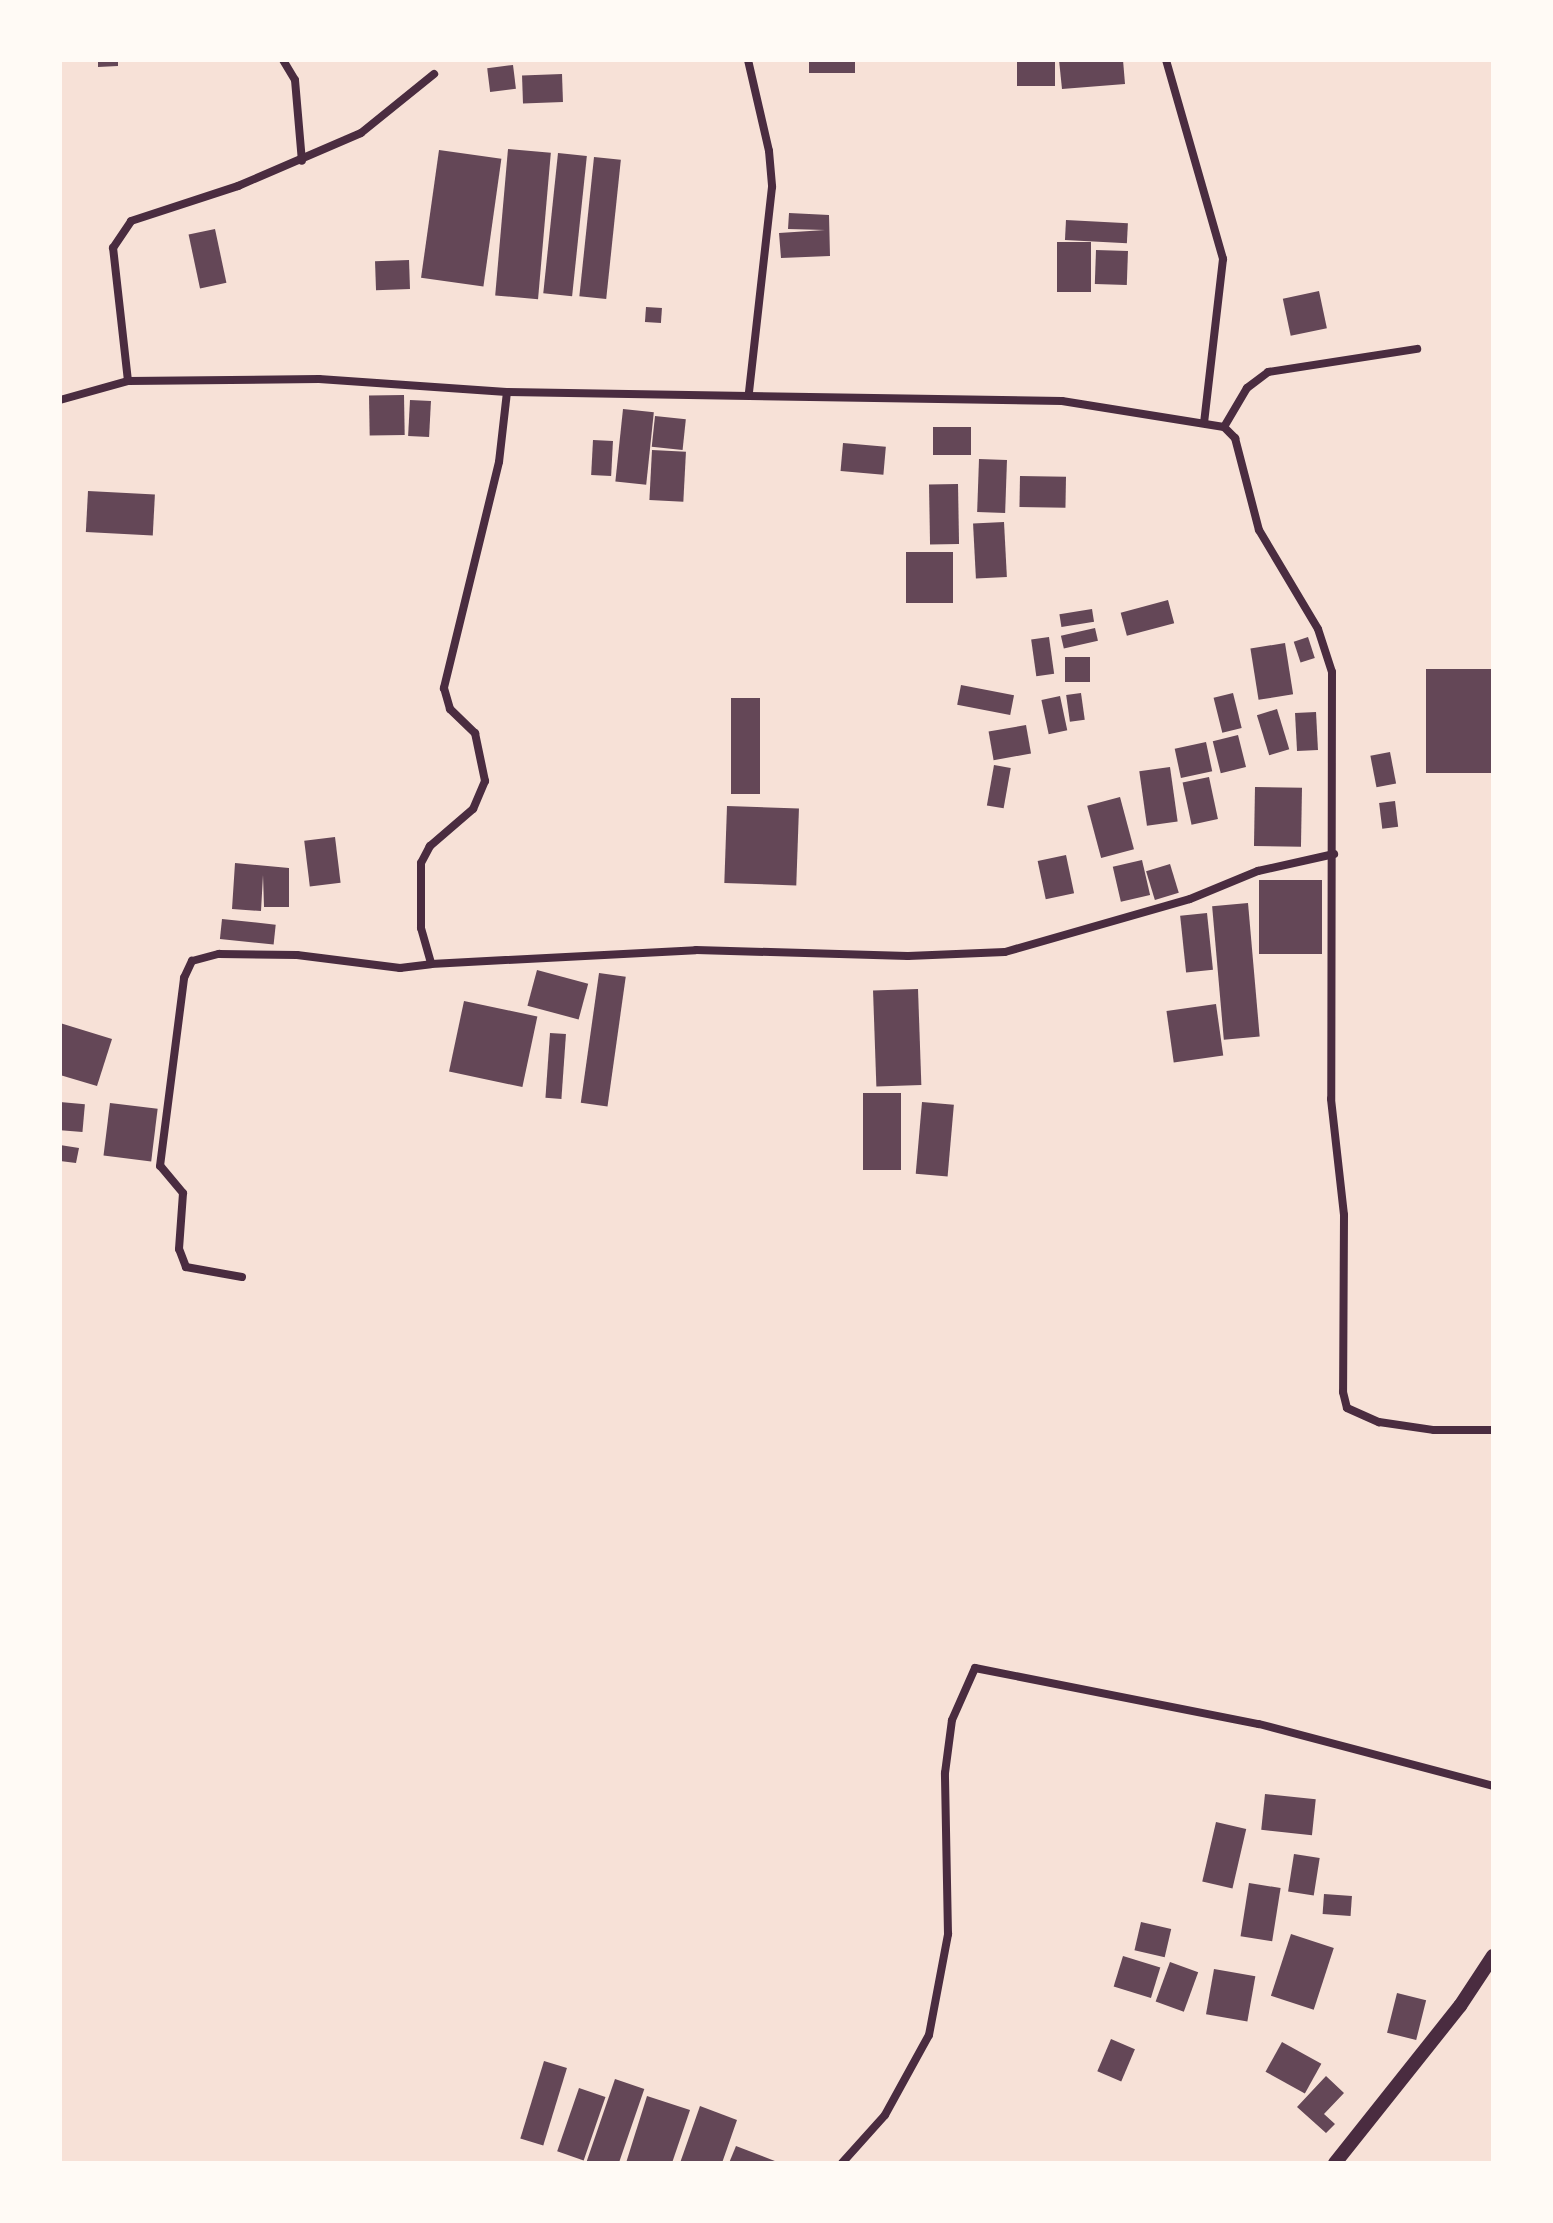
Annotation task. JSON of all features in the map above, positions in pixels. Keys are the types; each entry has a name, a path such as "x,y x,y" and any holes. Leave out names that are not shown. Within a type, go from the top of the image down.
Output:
{"street":[{"path":"283,60 295,80 302,161"},
{"path":"748,60 765,129 772,187 749,393"},
{"path":"1166,60 1223,259 1204,422"},
{"path":"128,381 113,248 121,231 150,211 302,161 361,133 434,74"},
{"path":"1224,427 1247,388 1268,372 1417,349"},
{"path":"60,400 128,381 319,379 507,392 749,393 1062,401 1224,427 1235,438 1259,530 1318,629 1332,672 1334,854 1331,1099 1344,1215 1343,1392 1347,1408 1379,1422 1434,1430 1493,1430"},
{"path":"431,964 421,928 421,863 430,846 473,809 485,781 475,733 450,709 444,688 499,462 507,392"},
{"path":"242,1277 186,1267 179,1249 183,1193 160,1166 184,978 192,961 219,954 297,955 400,968 696,950 908,956 1005,952 1190,899 1258,871 1334,854"},
{"path":"842,2163 885,2115 929,2035 948,1934 945,1773 952,1720 975,1668 1259,1724 1493,1786"},
{"path":"1335,2163 1460,2006 1493,1956"}],"building":[{"path":"98,60 118,60 118,66 98,67"},
{"path":"809,60 855,60 855,73 809,73"},
{"path":"1017,60 1055,60 1055,86 1017,86"},
{"path":"1059,60 1123,60 1125,84 1062,89"},
{"path":"513,65 516,89 490,92 487,68"},
{"path":"562,74 563,102 523,103 522,75"},
{"path":"508,149 551,153 538,299 495,295"},
{"path":"439,150 501,159 483,287 421,278"},
{"path":"558,153 587,156 572,296 543,293"},
{"path":"594,157 621,160 606,299 579,296"},
{"path":"789,213 829,215 830,256 781,258 779,233 825,230 788,229"},
{"path":"1066,220 1128,223 1127,243 1065,240"},
{"path":"215,229 226,283 200,288 189,235"},
{"path":"1057,242 1091,242 1091,292 1057,292"},
{"path":"1096,250 1128,251 1127,285 1095,284"},
{"path":"409,260 410,289 376,290 375,261"},
{"path":"1319,291 1327,328 1291,336 1283,299"},
{"path":"646,307 662,308 661,323 645,322"},
{"path":"404,395 405,435 370,436 369,396"},
{"path":"410,400 431,401 429,437 408,436"},
{"path":"623,409 654,412 646,485 615,482"},
{"path":"655,416 686,419 683,450 652,447"},
{"path":"933,427 971,427 971,455 933,455"},
{"path":"593,440 613,441 611,476 591,475"},
{"path":"843,443 886,447 883,475 841,471"},
{"path":"652,450 686,452 683,502 649,500"},
{"path":"979,459 1007,460 1005,513 977,512"},
{"path":"1020,476 1066,477 1065,508 1019,507"},
{"path":"958,484 959,544 930,544 929,485"},
{"path":"88,491 155,495 153,535 86,532"},
{"path":"1004,522 1007,577 976,579 973,524"},
{"path":"906,552 953,552 953,603 906,603"},
{"path":"1168,600 1174,623 1127,636 1121,613"},
{"path":"1092,609 1094,622 1061,627 1059,614"},
{"path":"1095,628 1098,641 1064,649 1061,636"},
{"path":"1049,637 1054,674 1036,676 1031,640"},
{"path":"1308,637 1315,658 1301,663 1294,642"},
{"path":"1285,643 1293,694 1259,700 1250,648"},
{"path":"1065,657 1090,657 1090,682 1065,682"},
{"path":"1426,669 1493,669 1493,773 1426,773"},
{"path":"961,685 1014,695 1010,715 957,705"},
{"path":"1081,693 1085,720 1070,722 1066,695"},
{"path":"1233,693 1242,728 1222,733 1214,698"},
{"path":"1060,696 1067,730 1049,734 1041,700"},
{"path":"731,698 760,698 760,794 731,794"},
{"path":"1277,709 1289,749 1269,755 1257,715"},
{"path":"1316,712 1318,750 1297,751 1295,713"},
{"path":"1026,725 1031,754 994,760 989,732"},
{"path":"1238,735 1246,767 1221,773 1213,741"},
{"path":"1206,742 1212,771 1181,778 1175,749"},
{"path":"1390,752 1396,783 1376,787 1370,756"},
{"path":"994,765 1011,768 1004,808 987,805"},
{"path":"1170,767 1178,821 1147,826 1139,771"},
{"path":"1209,777 1218,819 1192,825 1183,783"},
{"path":"1255,787 1302,788 1301,847 1254,846"},
{"path":"1120,797 1134,849 1101,858 1087,806"},
{"path":"1395,801 1398,827 1382,829 1379,803"},
{"path":"727,806 799,809 796,885 724,883"},
{"path":"335,837 341,883 310,886 304,841"},
{"path":"1066,855 1074,893 1046,899 1038,861"},
{"path":"1142,860 1150,895 1121,902 1113,867"},
{"path":"235,863 289,868 289,907 264,907 263,875 261,911 232,909"},
{"path":"1170,864 1179,893 1155,900 1146,871"},
{"path":"1259,880 1322,880 1322,954 1259,954"},
{"path":"1248,903 1260,1036 1224,1040 1212,906"},
{"path":"1207,913 1213,970 1186,973 1180,916"},
{"path":"222,919 276,925 274,945 220,939"},
{"path":"537,970 588,984 579,1019 527,1006"},
{"path":"599,973 626,977 608,1106 581,1103"},
{"path":"918,989 921,1085 876,1087 873,991"},
{"path":"464,1001 537,1017 522,1087 449,1071"},
{"path":"1216,1004 1223,1055 1174,1062 1166,1011"},
{"path":"60,1023 112,1039 97,1086 60,1075"},
{"path":"550,1033 566,1034 561,1099 545,1098"},
{"path":"863,1093 901,1093 901,1170 863,1170"},
{"path":"60,1102 85,1104 82,1132 60,1130"},
{"path":"922,1102 954,1105 948,1177 916,1174"},
{"path":"110,1103 158,1109 151,1161 104,1156"},
{"path":"60,1145 79,1148 76,1163 60,1161"},
{"path":"1265,1794 1316,1799 1312,1835 1261,1830"},
{"path":"1216,1822 1246,1829 1232,1888 1202,1881"},
{"path":"1294,1854 1320,1858 1314,1896 1288,1892"},
{"path":"1249,1883 1281,1888 1272,1941 1241,1936"},
{"path":"1324,1894 1352,1896 1351,1916 1323,1914"},
{"path":"1141,1922 1171,1929 1165,1957 1134,1950"},
{"path":"1291,1934 1334,1948 1314,2010 1271,1996"},
{"path":"1123,1956 1160,1967 1151,1998 1114,1987"},
{"path":"1170,1962 1198,1972 1184,2012 1156,2001"},
{"path":"1214,1969 1255,1976 1247,2022 1206,2014"},
{"path":"1397,1993 1426,2000 1416,2040 1387,2033"},
{"path":"1111,2039 1135,2049 1121,2081 1097,2071"},
{"path":"1282,2042 1321,2064 1305,2094 1266,2072"},
{"path":"544,2061 567,2068 543,2145 520,2138"},
{"path":"1326,2076 1344,2093 1324,2114 1335,2124 1326,2133 1297,2107"},
{"path":"615,2079 644,2089 619,2163 586,2163"},
{"path":"579,2088 605,2097 584,2160 557,2151"},
{"path":"647,2096 690,2110 672,2163 626,2163"},
{"path":"700,2106 737,2120 722,2163 680,2163"},
{"path":"736,2146 780,2163 729,2163"}]}
